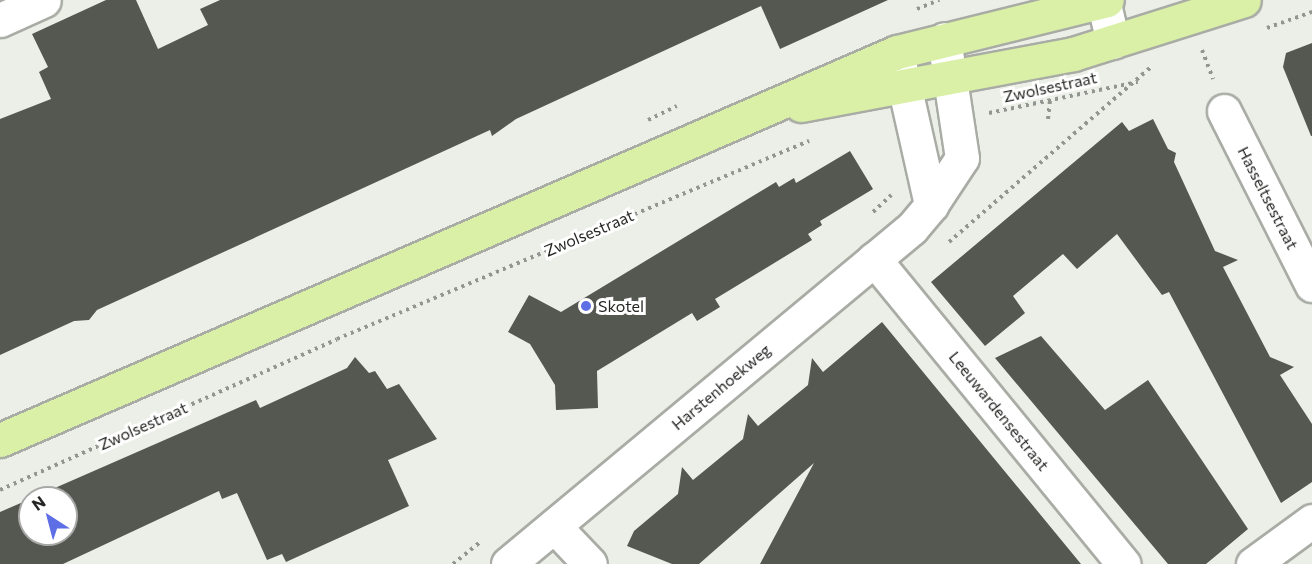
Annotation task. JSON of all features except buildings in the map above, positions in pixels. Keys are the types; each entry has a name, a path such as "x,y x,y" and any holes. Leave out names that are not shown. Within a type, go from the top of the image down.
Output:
{"main road":[{"name":"Zwolsestraat","path":"0,440 778,108 897,52 1104,0"},
{"name":"Zwolsestraat","path":"778,108 904,88 1113,42 1244,0"}],"street":[{"path":"0,20 44,0"},
{"path":"1104,0 1113,42"},
{"name":"Harstenhoekweg","path":"508,564 874,259 931,205 960,164 958,128 944,39"},
{"path":"897,52 931,205"},
{"name":"Hasseltsestraat","path":"1224,111 1312,285"},
{"name":"Leeuwardensestraat","path":"874,259 1124,564"},
{"path":"1253,564 1312,521"},
{"path":"554,526 590,564"}],"path":[{"path":"1192,52 1202,50"},
{"path":"1142,67 1163,61"},
{"path":"958,128 987,113 1138,82"},
{"path":"1048,120 1050,100"},
{"name":"Zwolsestraat","path":"0,490 337,339 818,137"},
{"path":"867,218 900,186"}],"place":[{"name":"Skotel","path":"586,306"}]}
